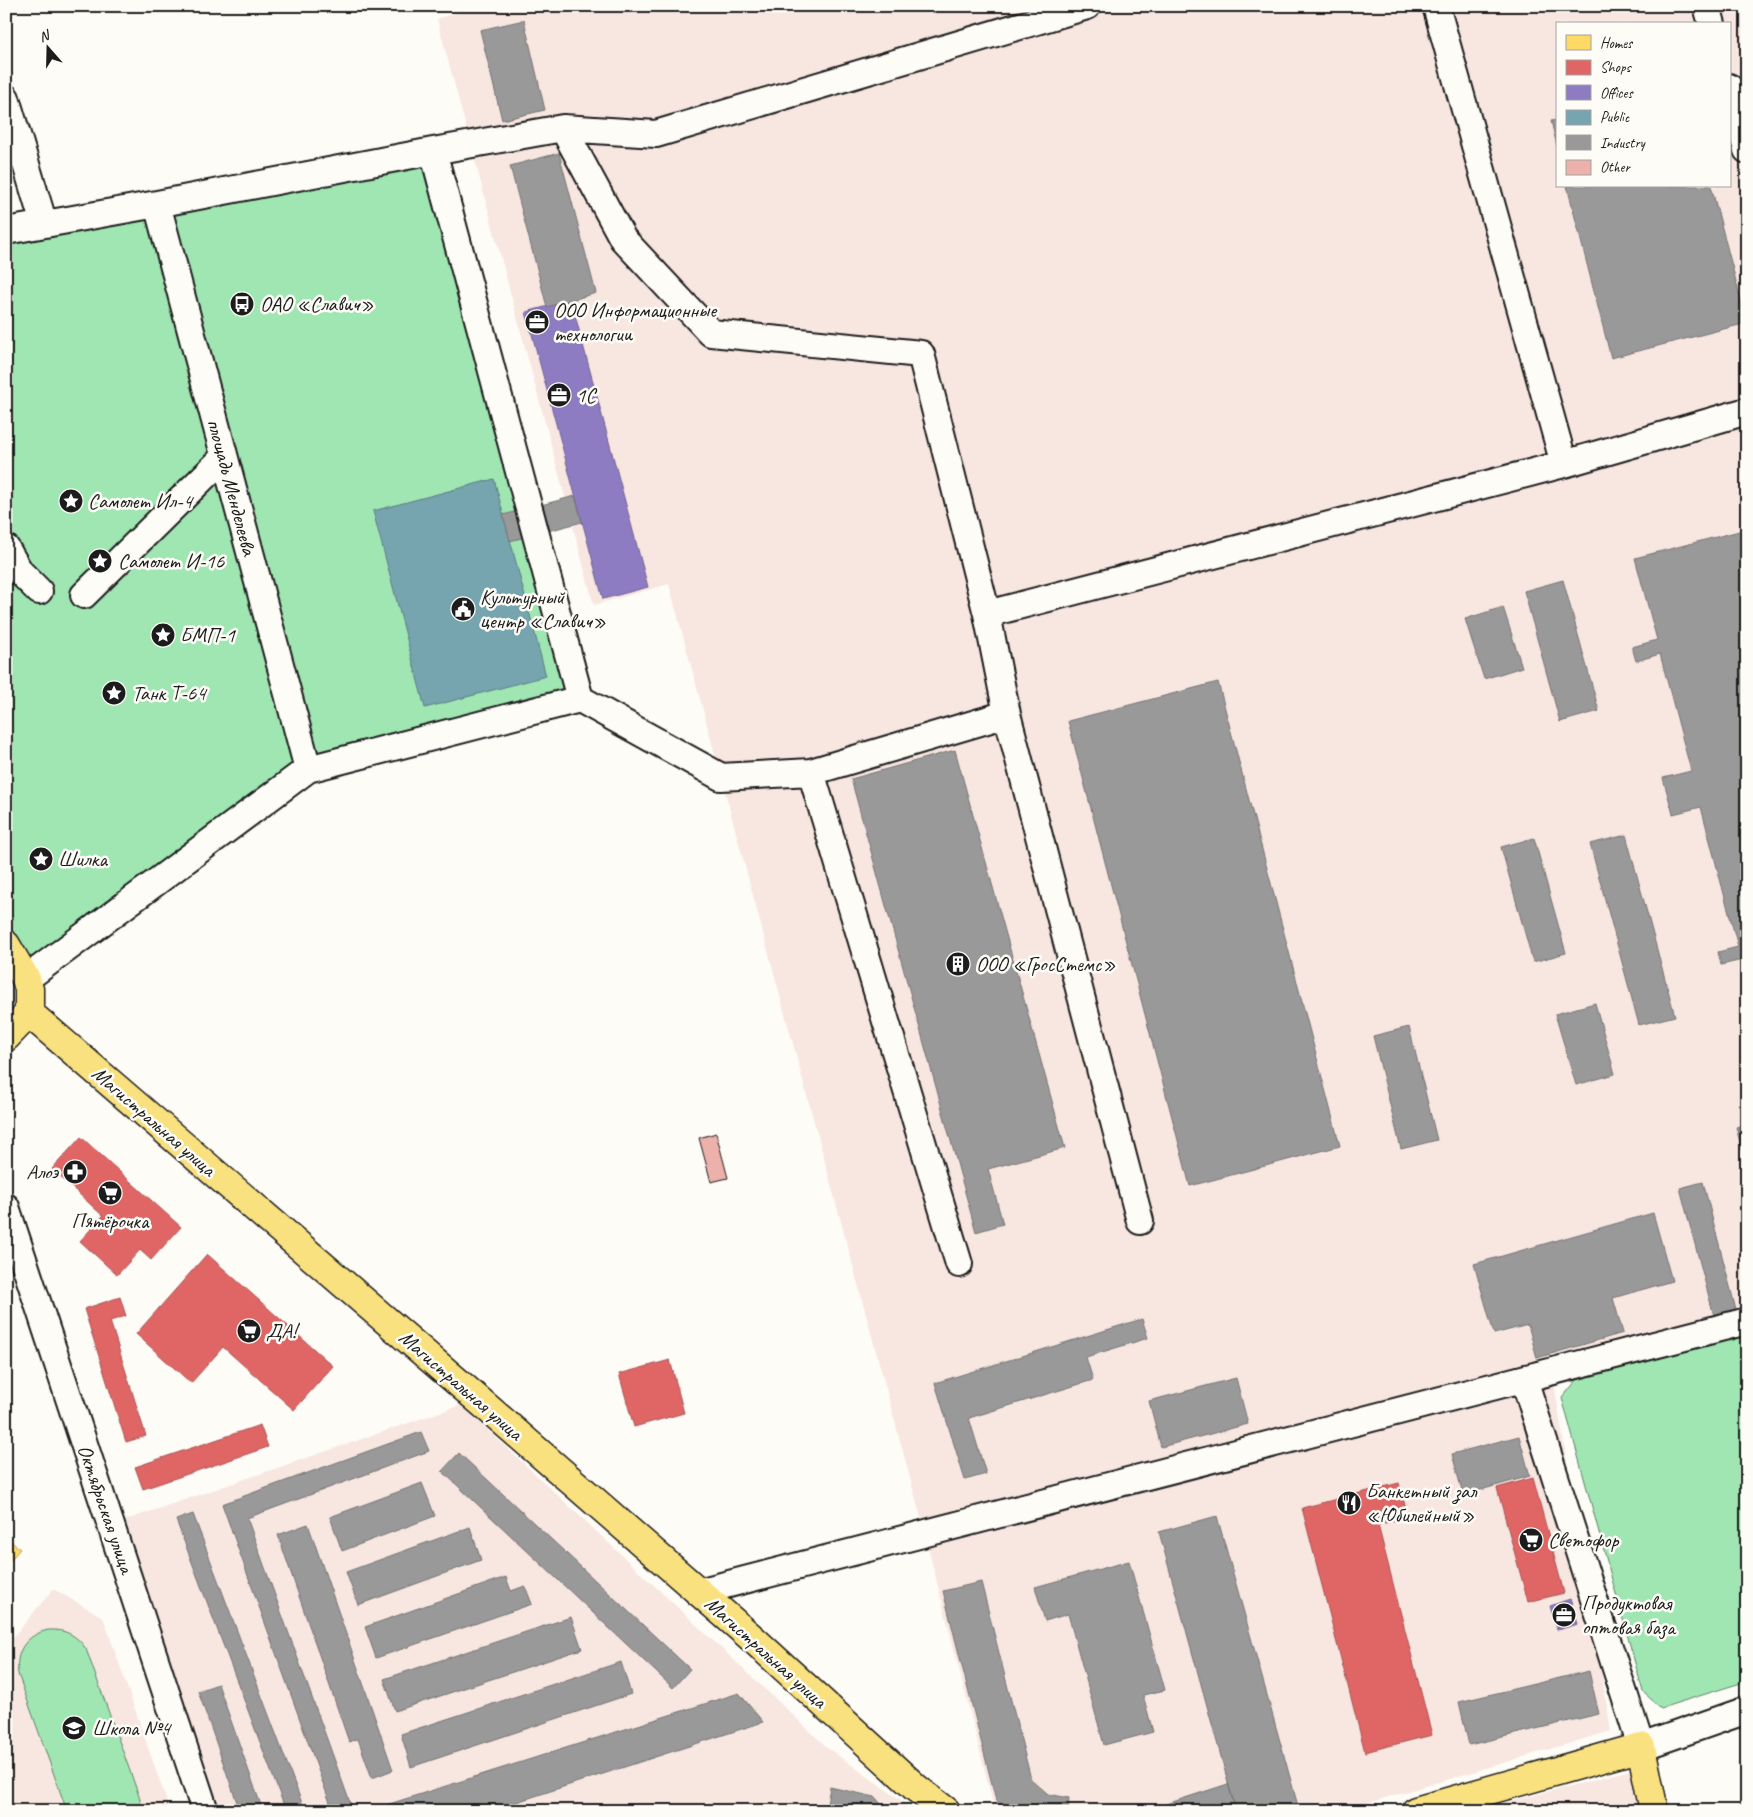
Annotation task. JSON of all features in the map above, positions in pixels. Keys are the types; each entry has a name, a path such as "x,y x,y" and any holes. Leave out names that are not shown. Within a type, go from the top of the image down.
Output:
{"main road":[{"path":"6,945 26,979 29,989 29,1013 6,1037"},
{"name":"Магистральная улица","path":"29,1013 475,1397 698,1592 916,1788 946,1811"},
{"path":"1416,1811 1641,1747 1654,1811"}],"street":[{"path":"6,231 58,225 157,204 563,128 656,134 1087,6"},
{"path":"1436,6 1564,464"},
{"path":"1707,6 1711,22"},
{"path":"1730,90 1747,150"},
{"path":"6,98 58,225"},
{"path":"563,128 623,239 711,333 922,354 987,614 1007,714 1140,1221"},
{"path":"433,151 580,698"},
{"name":"площадь Менделеева","path":"157,204 308,769"},
{"path":"987,614 1564,464 1747,411"},
{"path":"84,595 224,457"},
{"path":"6,548 20,572 39,591"},
{"path":"26,979 308,769 580,698 721,777 811,772 1007,714"},
{"path":"811,772 959,1264"},
{"name":"Октябрьская улица","path":"6,1207 205,1811"},
{"path":"698,1592 1747,1321"},
{"path":"1524,1379 1641,1747 1747,1710"}],"shaded area":[{"path":"478,6 1747,6 1747,1313 925,1533 669,584 594,605 437,19"},
{"path":"1552,1371 1611,1731 1341,1811 995,1811 925,1535"},
{"path":"461,1405 829,1749 916,1811 205,1811 111,1525"},
{"name":"Школа №4","path":"53,1589 103,1617 170,1811 6,1811 6,1646"},
{"path":"1642,1767 1654,1811 1474,1811"}],"green space":[{"path":"433,151 580,698 308,768 26,978 6,923 6,233"},
{"path":"1747,1332 1747,1681 1661,1708 1643,1692 1562,1398 1581,1375"},
{"path":"48,1630 70,1634 79,1640 86,1649 140,1799 140,1811 67,1811 18,1674 18,1658 24,1645 40,1632"}],"building: Homes":[{"path":"6,1537 20,1549 6,1565"}],"building: Shops":[{"name":"Пятёрочка","path":"81,1137 181,1227 151,1260 140,1250 117,1275 80,1241 103,1216 52,1169"},
{"path":"207,1254 333,1366 294,1410 223,1347 191,1383 136,1334"},
{"path":"120,1297 126,1316 110,1321 146,1436 126,1442 84,1309"},
{"path":"670,1360 684,1413 634,1427 619,1374"},
{"path":"260,1425 268,1447 143,1489 135,1467"},
{"name":"Светофор","path":"1533,1478 1564,1593 1528,1602 1497,1488"},
{"path":"1399,1483 1408,1517 1378,1525 1432,1735 1365,1752 1302,1508"}],"building: Offices":[{"path":"571,300 648,587 603,599 526,312"},
{"name":"Продуктовая оптовая база","path":"1570,1599 1578,1624 1557,1630 1550,1606"}],"building: Public":[{"name":"Культурный центр «Славич»","path":"494,479 546,676 425,708 373,511"}],"building: Industry":[{"path":"524,20 545,110 502,120 480,30"},
{"path":"1556,120 1556,142 1551,121"},
{"path":"559,153 596,293 547,307 510,166"},
{"path":"1568,188 1712,188 1747,323 1611,358"},
{"path":"575,496 582,522 510,541 503,515"},
{"path":"1747,529 1747,959 1721,965 1718,952 1738,947 1701,807 1673,814 1663,778 1691,771 1660,654 1636,661 1632,647 1657,640 1635,558"},
{"path":"1563,580 1599,711 1560,722 1524,591"},
{"path":"1503,607 1522,667 1484,679 1465,619"},
{"path":"1218,682 1340,1146 1190,1186 1068,721"},
{"name":"ООО «ГросСтемс»","path":"955,750 1065,1148 988,1169 1003,1224 976,1232 851,779"},
{"path":"1626,835 1675,1016 1639,1025 1590,844"},
{"path":"1534,838 1566,953 1533,962 1501,847"},
{"path":"1595,1003 1615,1074 1576,1085 1555,1014"},
{"path":"1409,1027 1437,1140 1401,1149 1373,1036"},
{"path":"1747,1124 1747,1149 1742,1150 1736,1127"},
{"path":"1703,1182 1736,1310 1714,1316 1680,1188"},
{"path":"1653,1213 1672,1281 1613,1298 1623,1333 1537,1358 1528,1325 1494,1334 1474,1264"},
{"path":"1142,1319 1148,1338 1086,1357 1093,1380 969,1418 986,1474 965,1480 935,1383"},
{"path":"1236,1378 1248,1424 1161,1447 1149,1401"},
{"path":"421,1432 429,1451 247,1518 353,1811 333,1811 222,1504"},
{"path":"1519,1436 1530,1476 1463,1495 1452,1454"},
{"path":"459,1453 690,1669 673,1688 442,1471"},
{"path":"422,1483 435,1516 342,1551 330,1517"},
{"path":"193,1514 305,1811 286,1811 176,1520"},
{"path":"1217,1516 1298,1806 1283,1811 1236,1811 1159,1532"},
{"path":"308,1524 393,1770 372,1778 358,1739 349,1742 278,1535"},
{"path":"470,1527 481,1560 358,1605 346,1572"},
{"path":"1129,1561 1165,1690 1143,1695 1153,1732 1104,1745 1068,1614 1045,1621 1035,1587"},
{"path":"506,1577 511,1591 525,1586 532,1604 376,1658 365,1627"},
{"path":"981,1582 1031,1779 1048,1794 1069,1798 1068,1811 1005,1811 996,1800 943,1591"},
{"path":"571,1617 582,1649 395,1711 384,1679"},
{"path":"621,1662 631,1694 411,1767 401,1734"},
{"path":"1589,1671 1599,1714 1469,1745 1459,1702"},
{"path":"218,1684 263,1811 240,1811 198,1691"},
{"path":"739,1693 763,1722 489,1811 384,1811 383,1806"},
{"path":"1228,1784 1236,1811 1158,1811 1157,1807"},
{"path":"830,1787 875,1797 887,1811 834,1811 826,1809"}],"building: Other":[{"path":"716,1133 728,1178 711,1182 699,1138"}],"place":[{"name":"ОАО «Славич»","path":"242,304"},
{"name":"ООО Информационные технологии","path":"537,322"},
{"name":"1С","path":"559,395"},
{"name":"Самолет Ил-4","path":"71,501"},
{"name":"Самолет И-16","path":"100,561"},
{"name":"Культурный центр «Славич»","path":"463,609"},
{"name":"БМП-1","path":"163,635"},
{"name":"Танк Т-64","path":"114,693"},
{"name":"Шилка","path":"41,859"},
{"name":"ООО «ГросСтемс»","path":"958,964"},
{"name":"Алоэ","path":"75,1172"},
{"name":"Пятёрочка","path":"110,1193"},
{"name":"ДА!","path":"249,1331"},
{"name":"Банкетный зал «Юбилейный»","path":"1349,1503"},
{"name":"Светофор","path":"1531,1540"},
{"name":"Продуктовая оптовая база","path":"1564,1615"},
{"name":"Школа №4","path":"74,1728"}]}
